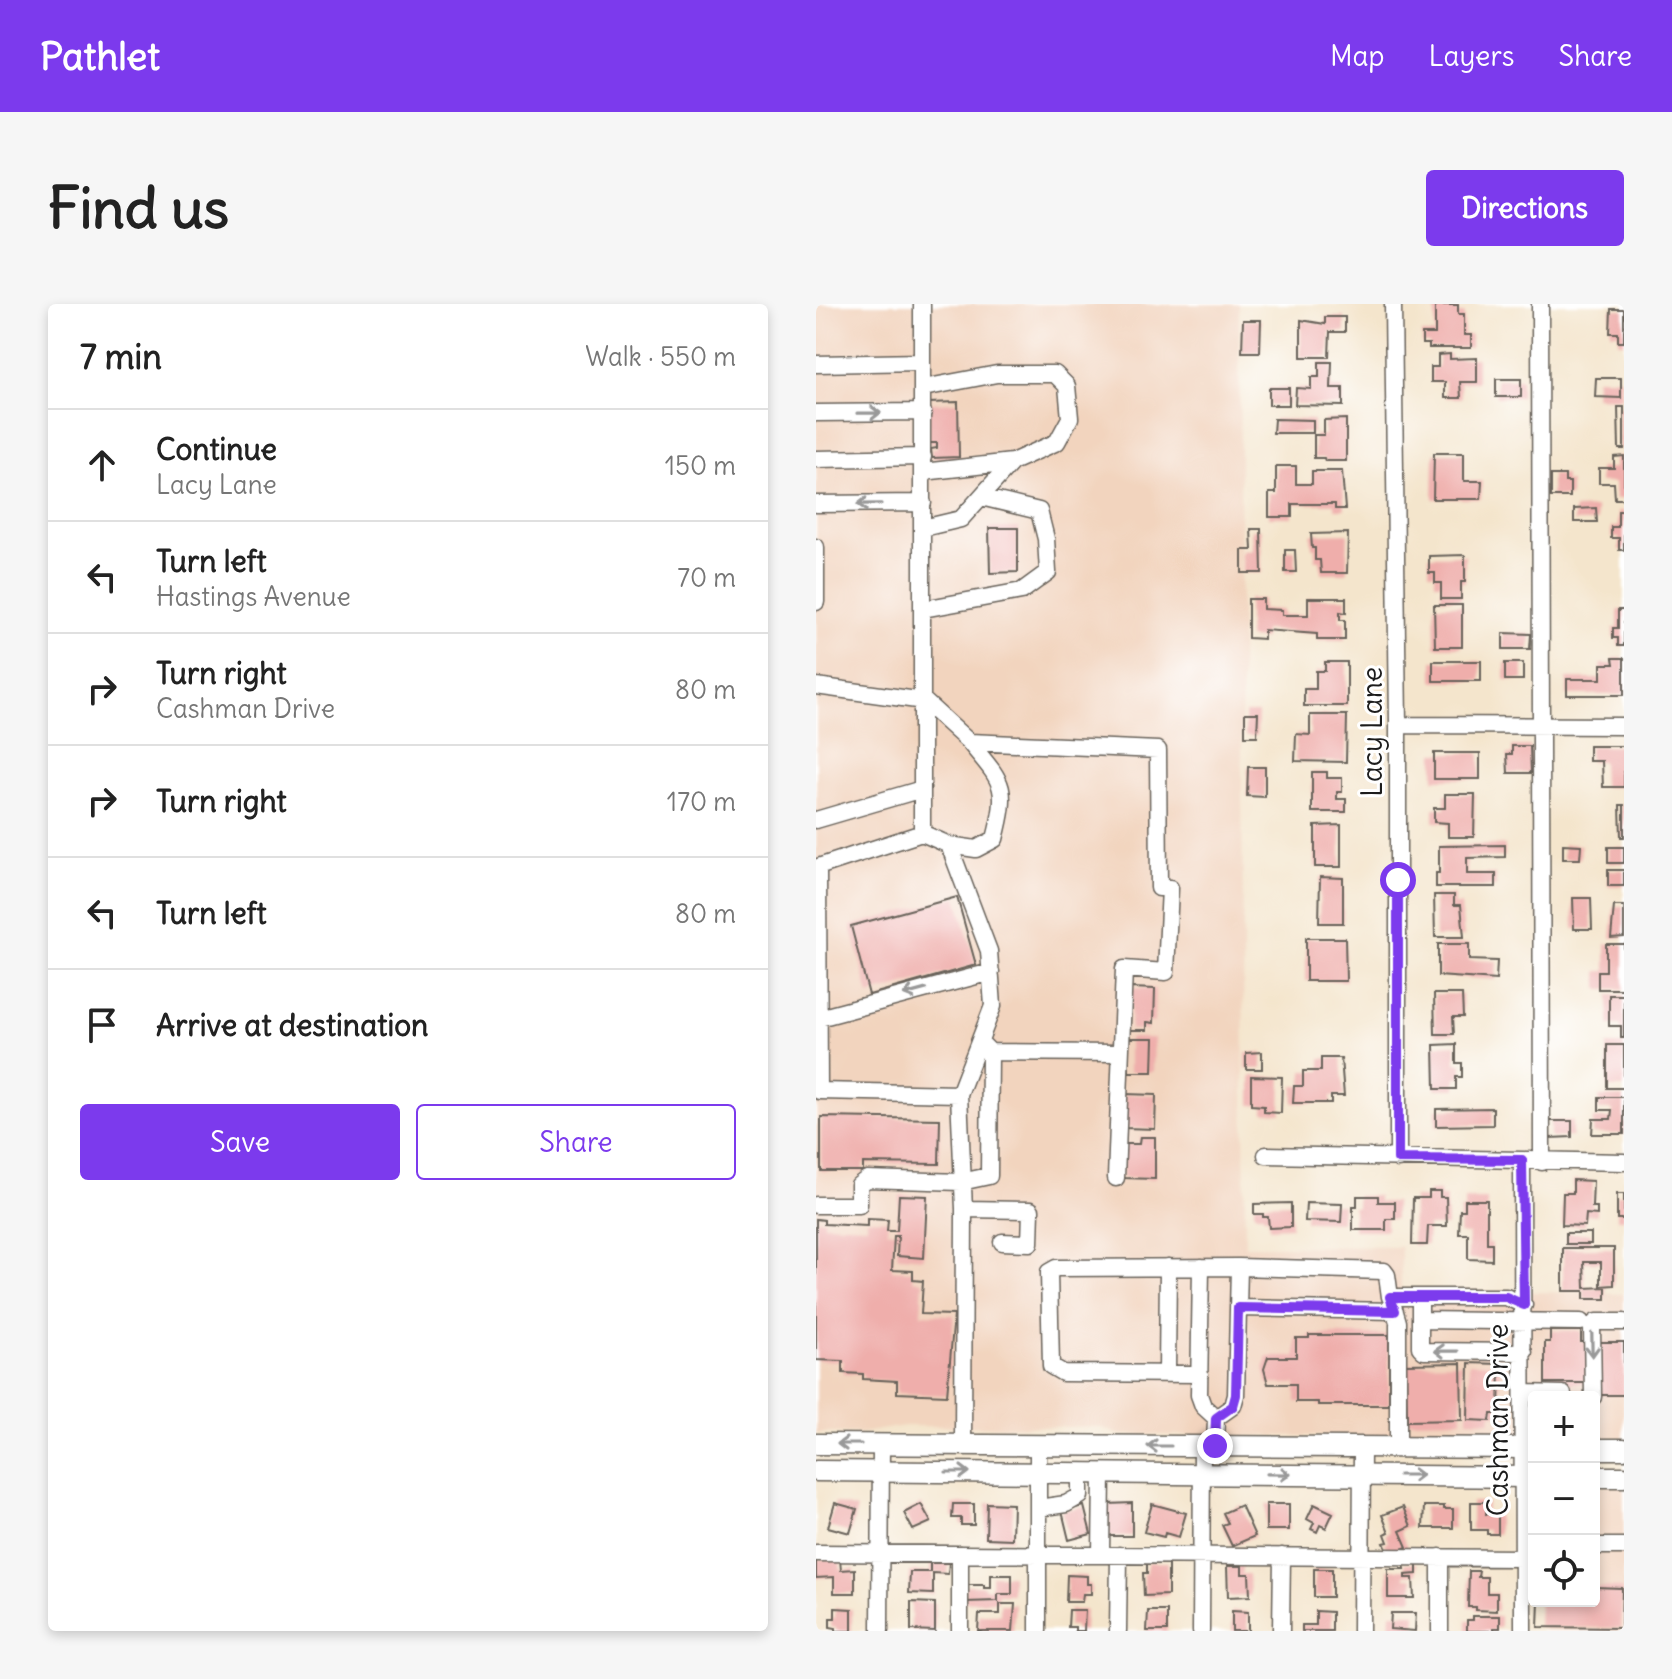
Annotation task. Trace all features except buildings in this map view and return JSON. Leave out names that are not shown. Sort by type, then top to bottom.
[{"type":"main road","points":[[816,1444],[1528,1448]]},
{"type":"main road","points":[[1600,1449],[1624,1449]]},
{"type":"main road","points":[[816,1471],[1528,1477]]},
{"type":"main road","points":[[1600,1477],[1624,1477]]},
{"type":"street","points":[[922,304],[922,833]]},
{"type":"street","name":"Lacy Lane","points":[[1393,304],[1398,725],[1398,1159]]},
{"type":"street","points":[[1540,304],[1542,1162]]},
{"type":"street","points":[[816,364],[922,362]]},
{"type":"street","points":[[816,459],[923,464],[1012,462],[1057,442],[1070,418],[1067,386],[1055,374],[997,374],[923,388]]},
{"type":"street","points":[[816,413],[923,412]]},
{"type":"street","points":[[923,528],[961,519],[1012,462]]},
{"type":"street","points":[[923,609],[1022,591],[1048,572],[1046,539],[1039,511],[981,497]]},
{"type":"street","points":[[816,504],[923,503]]},
{"type":"street","points":[[816,547],[816,602]]},
{"type":"street","points":[[816,686],[924,701],[969,742],[1001,780],[1003,810],[995,839],[976,849],[949,845],[922,833],[817,866],[818,1093],[959,1094]]},
{"type":"street","points":[[1398,725],[1624,726]]},
{"type":"street","points":[[969,742],[1158,750],[1159,888],[1170,888],[1166,972],[1124,969],[1116,1178]]},
{"type":"street","points":[[816,820],[922,789]]},
{"type":"street","points":[[816,1205],[859,1205],[859,1185],[867,1179],[961,1182],[989,1176],[985,1046],[993,1006],[989,951],[949,845]]},
{"type":"street","points":[[819,1018],[991,972]]},
{"type":"street","points":[[985,1046],[1120,1053]]},
{"type":"street","points":[[963,1445],[964,1209],[959,1094],[985,1046]]},
{"type":"street","points":[[1266,1155],[1624,1162]]},
{"type":"street","name":"Cashman Drive","points":[[1522,1160],[1524,1393],[1528,1437]]},
{"type":"street","points":[[964,1209],[1031,1210],[1030,1243],[1002,1242]]},
{"type":"street","points":[[1167,1373],[1168,1267]]},
{"type":"street","points":[[1200,1374],[1063,1373],[1055,1370],[1051,1366],[1049,1272],[1056,1268],[1168,1267],[1384,1271],[1398,1322],[1398,1447]]},
{"type":"street","points":[[1201,1267],[1199,1395],[1203,1406],[1216,1418]]},
{"type":"street","points":[[1201,1631],[1201,1474],[1216,1418],[1233,1406],[1236,1395],[1239,1267]]},
{"type":"street","points":[[1420,1297],[1420,1347],[1424,1351],[1524,1352]]},
{"type":"street","points":[[1238,1308],[1392,1304],[1420,1297],[1506,1297],[1524,1314]]},
{"type":"street","points":[[1420,1320],[1524,1314],[1581,1322]]},
{"type":"street","points":[[1593,1391],[1592,1326],[1596,1322],[1624,1322]]},
{"type":"street","points":[[1524,1393],[1528,1393]]},
{"type":"street","points":[[880,1631],[881,1444]]},
{"type":"street","points":[[1038,1445],[1038,1631]]},
{"type":"street","points":[[1361,1631],[1362,1447]]},
{"type":"street","points":[[1080,1473],[1080,1496]]},
{"type":"street","points":[[1101,1555],[1102,1473]]},
{"type":"street","points":[[1038,1508],[1066,1504],[1080,1496],[1101,1495]]},
{"type":"street","name":"Cashman Drive","points":[[1523,1631],[1528,1526]]},
{"type":"street","points":[[1600,1546],[1624,1546]]},
{"type":"street","points":[[816,1553],[1440,1557],[1527,1550]]},
{"type":"street","points":[[960,1554],[960,1631]]},
{"type":"street","points":[[1118,1631],[1119,1555]]},
{"type":"street","points":[[1281,1631],[1282,1556]]},
{"type":"street","points":[[1440,1557],[1440,1631]]},
{"type":"shaded area","points":[[816,304],[1239,304],[1245,1246],[1401,1247],[1401,1289],[1624,1294],[1624,1438],[1600,1438],[1600,1391],[1528,1391],[1528,1437],[1121,1435],[1099,1427],[904,1426],[861,1433],[816,1433]]},
{"type":"shaded area","points":[[1600,1486],[1624,1486],[1624,1631],[1543,1631],[1544,1607],[1600,1607]]},
{"type":"route","points":[[1215,1446],[1216,1418],[1233,1406],[1236,1395],[1238,1308],[1395,1311],[1390,1297],[1506,1297],[1524,1305],[1522,1160],[1398,1159],[1398,880]]}]
